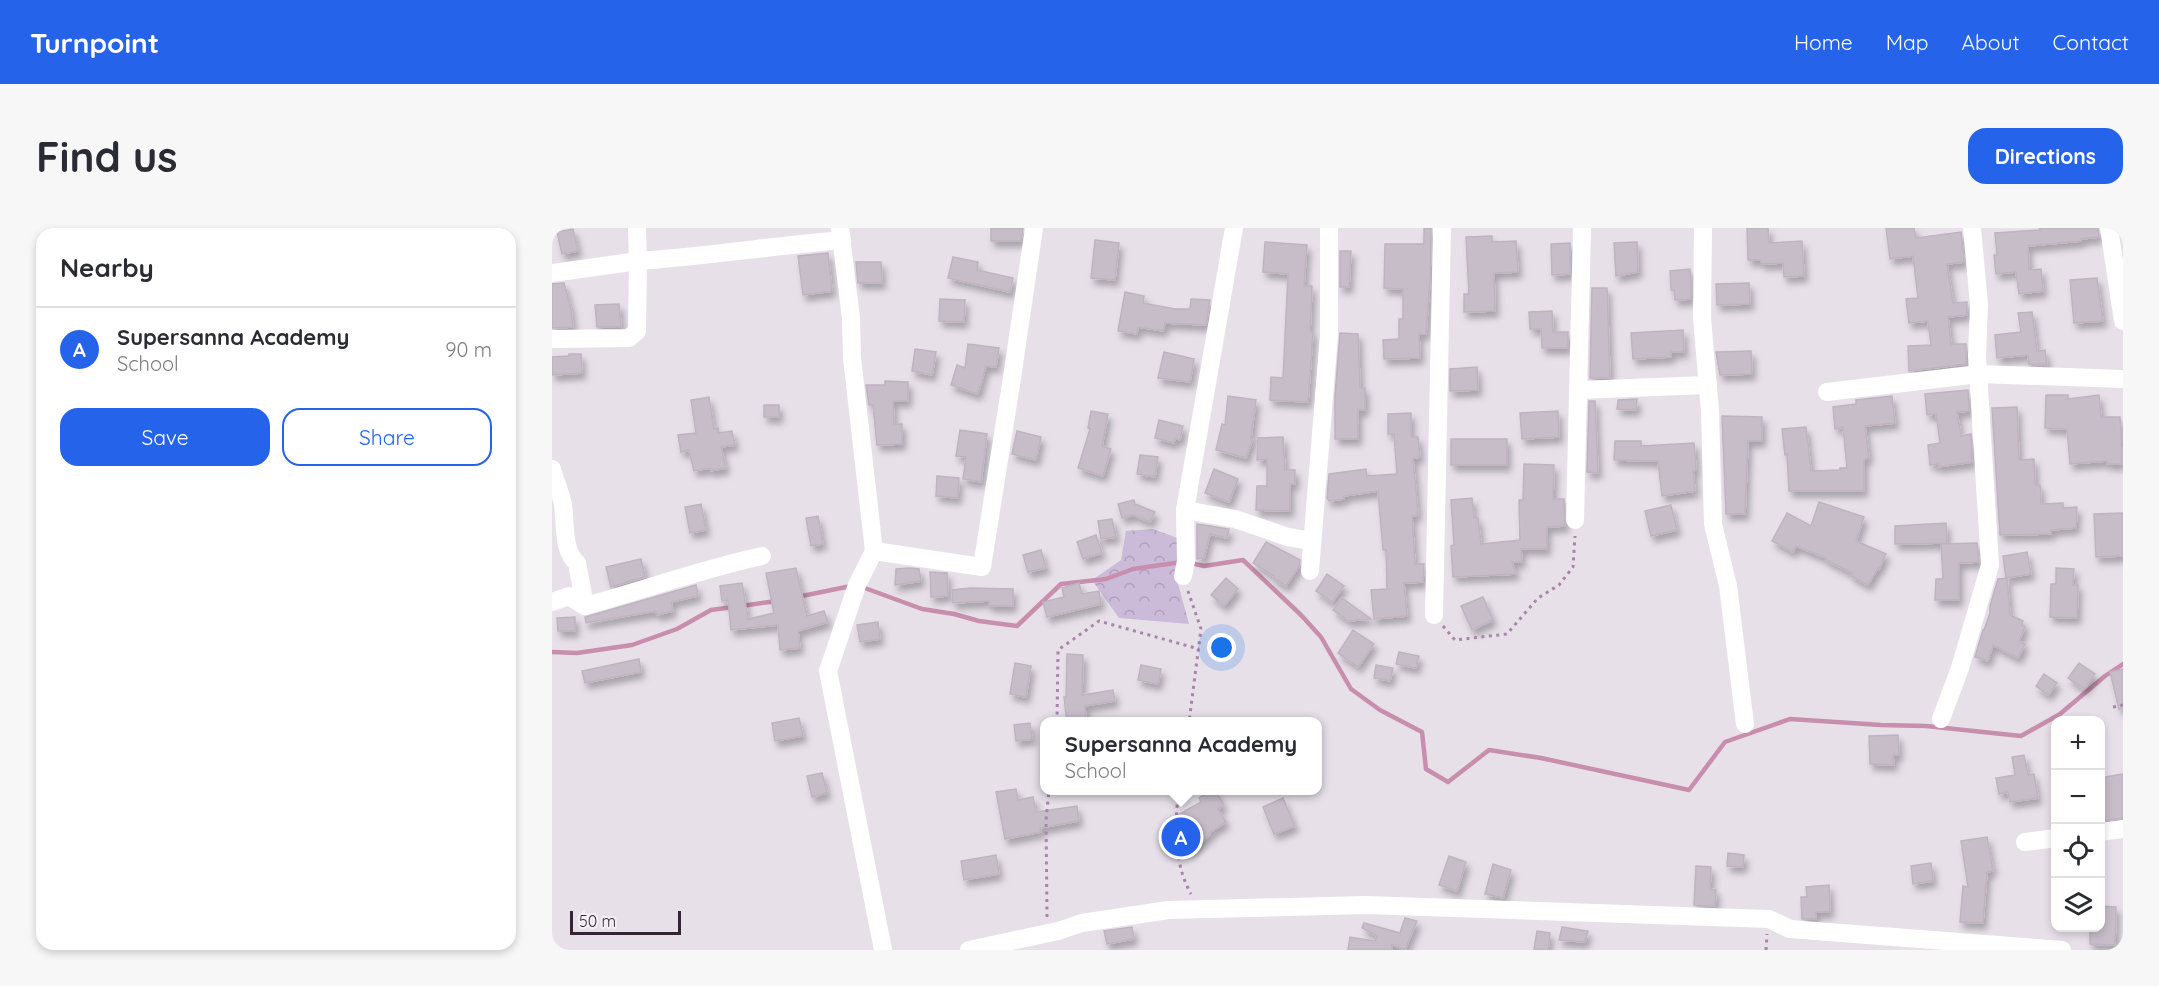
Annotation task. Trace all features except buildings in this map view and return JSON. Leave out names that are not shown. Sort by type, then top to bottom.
[{"type":"street","points":[[552,339],[629,338],[637,331],[637,228]]},
{"type":"street","points":[[874,551],[982,567],[1011,390],[1034,228]]},
{"type":"street","points":[[1183,576],[1186,561],[1185,510],[1234,228]]},
{"type":"street","points":[[1310,571],[1329,335],[1329,228]]},
{"type":"street","points":[[1434,615],[1442,228]]},
{"type":"street","points":[[1575,520],[1582,228]]},
{"type":"street","points":[[1703,228],[1702,318],[1708,384],[1713,524],[1728,586],[1745,724]]},
{"type":"street","points":[[1941,719],[1963,658],[1990,565],[1977,356],[1979,305],[1972,228]]},
{"type":"street","points":[[2109,228],[2123,321]]},
{"type":"street","points":[[552,273],[638,261],[698,257],[778,246],[841,234],[851,318],[852,358],[874,551],[857,585],[828,671],[883,950]]},
{"type":"street","points":[[1827,392],[1979,374],[2123,379]]},
{"type":"street","points":[[1578,390],[1708,384]]},
{"type":"street","points":[[552,469],[563,504],[564,528],[570,557],[577,563],[585,606]]},
{"type":"street","points":[[1185,510],[1235,519],[1288,537],[1312,541]]},
{"type":"street","points":[[552,602],[569,596],[585,606],[650,588],[674,578],[762,556]]},
{"type":"street","points":[[2105,831],[2123,829]]},
{"type":"street","points":[[2025,842],[2051,839]]},
{"type":"street","points":[[969,950],[1058,931],[1082,923],[1168,910],[1366,905],[1769,919],[1790,929],[2062,950]]},
{"type":"path","points":[[1434,615],[1455,640],[1507,634],[1538,597],[1559,585],[1573,567],[1575,520]]},
{"type":"path","points":[[1183,576],[1201,628],[1190,717]]},
{"type":"path","points":[[1057,717],[1058,650],[1099,621],[1199,649]]},
{"type":"path","points":[[2113,707],[2123,705]]},
{"type":"path","points":[[1048,795],[1046,820],[1047,917],[1058,931]]},
{"type":"path","points":[[1178,795],[1175,821],[1183,881],[1196,903],[1204,909]]},
{"type":"green space","points":[[1153,529],[1180,539],[1176,576],[1189,624],[1119,618],[1092,580],[1121,560],[1126,531]]},
{"type":"waterway","points":[[1190,563],[1204,566],[1243,560],[1321,637],[1351,689],[1380,710],[1422,732],[1426,769],[1448,782],[1489,750],[1541,758],[1689,790],[1725,742],[1790,719],[1926,726],[2021,736],[2060,714],[2123,664]]},
{"type":"waterway","points":[[862,587],[922,609],[1017,626],[1061,584],[1106,579],[1133,569],[1182,562]]},
{"type":"waterway","points":[[797,597],[851,586]]},
{"type":"waterway","points":[[741,606],[777,601]]},
{"type":"waterway","points":[[552,652],[577,653],[632,645],[677,629],[711,610],[733,607]]},
{"type":"place","name":"Supersanna Academy","points":[[1181,837]]}]
